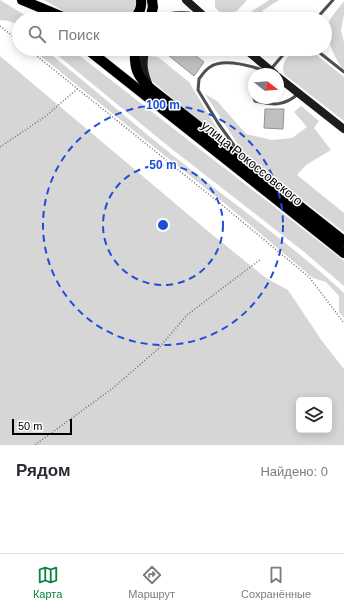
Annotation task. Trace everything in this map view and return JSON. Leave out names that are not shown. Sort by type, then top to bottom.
[{"type":"highway","points":[[22,0],[38,12]]},
{"type":"highway","points":[[22,0],[51,12]]},
{"type":"highway","points":[[139,12],[142,6],[141,0]]},
{"type":"highway","points":[[151,12],[152,0]]},
{"type":"highway","name":"улица Рокоссовского","points":[[96,56],[344,253]]},
{"type":"highway","name":"улица Рокоссовского","points":[[135,56],[137,74],[151,89],[344,241]]},
{"type":"main road","points":[[186,0],[199,12]]},
{"type":"main road","points":[[144,56],[142,68],[151,89]]},
{"type":"main road","points":[[253,56],[267,68]]},
{"type":"main road","points":[[284,82],[344,129]]},
{"type":"lane","points":[[322,12],[333,0]]},
{"type":"lane","points":[[276,68],[284,56]]},
{"type":"lane","points":[[324,56],[344,72]]},
{"type":"lane","points":[[252,169],[218,124],[198,90],[199,79],[211,66],[233,63],[257,68]]},
{"type":"lane","points":[[284,103],[299,94]]},
{"type":"path","points":[[0,26],[12,36]]},
{"type":"path","points":[[37,56],[221,204],[309,278],[344,323]]},
{"type":"path","points":[[0,146],[46,116],[77,89]]},
{"type":"path","points":[[35,445],[113,388],[158,349],[187,315],[261,258]]},
{"type":"shaded area","points":[[0,0],[20,12],[12,12],[12,22],[0,20]]},
{"type":"shaded area","points":[[44,0],[136,0],[136,6],[132,12],[66,12]]},
{"type":"shaded area","points":[[215,0],[247,0],[234,12],[219,12],[215,7]]},
{"type":"shaded area","points":[[269,0],[279,0],[262,11],[263,12],[251,12]]},
{"type":"shaded area","points":[[344,1],[344,15],[341,30],[344,42],[344,70],[332,50],[332,16]]},
{"type":"shaded area","points":[[0,56],[209,232],[266,278],[288,290],[322,341],[344,369],[344,445],[0,445]]},
{"type":"shaded area","points":[[41,56],[52,56],[163,147],[324,275],[344,293],[344,318],[339,312],[339,296],[326,282],[313,278],[229,207]]},
{"type":"shaded area","points":[[59,56],[80,56],[344,261],[344,286],[303,251],[168,146]]},
{"type":"shaded area","points":[[150,56],[158,57],[189,82],[227,145],[152,81],[146,68],[147,58]]},
{"type":"shaded area","points":[[289,56],[318,56],[344,77],[344,121],[285,75],[283,68]]},
{"type":"shaded area","points":[[205,94],[217,101],[246,134],[272,140],[292,138],[307,127],[294,112],[301,106],[319,121],[314,128],[331,150],[306,165],[297,175],[344,213],[344,232],[258,166],[241,149]]},
{"type":"building","points":[[169,56],[196,56],[204,62],[194,76]]},
{"type":"building","points":[[265,109],[284,109],[283,129],[264,128]]}]
